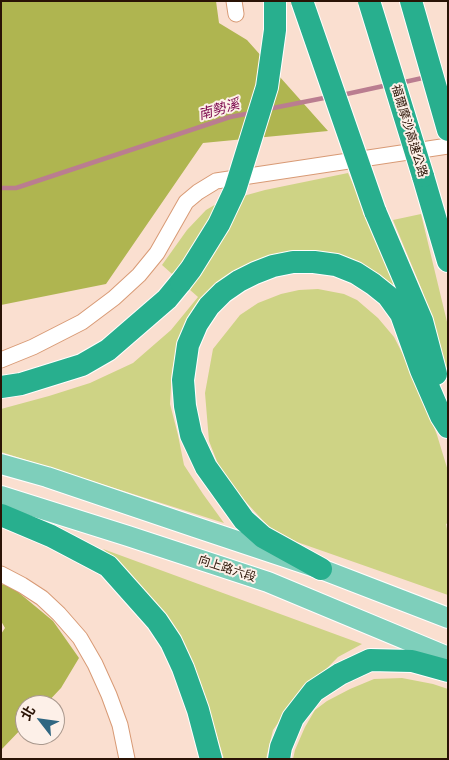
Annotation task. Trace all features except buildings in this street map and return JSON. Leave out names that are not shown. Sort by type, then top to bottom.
[{"type":"highway","points":[[1,387],[21,384],[49,376],[82,365],[101,354],[132,331],[167,300],[191,269],[219,224],[235,190],[267,87],[275,30],[275,1]]},
{"type":"highway","points":[[302,1],[376,211],[422,321],[448,419]]},
{"type":"highway","name":"福爾摩沙高速公路","points":[[369,1],[448,261]]},
{"type":"highway","points":[[411,1],[448,130]]},
{"type":"highway","points":[[321,568],[264,537],[244,520],[206,467],[191,435],[185,406],[183,380],[188,345],[197,324],[209,306],[239,280],[273,266],[293,262],[314,262],[336,265],[356,273],[388,296],[401,314],[421,370],[448,427]]},
{"type":"highway","points":[[1,515],[51,536],[108,566],[157,621],[171,642],[183,668],[198,710],[211,759]]},
{"type":"highway","points":[[279,759],[281,747],[294,718],[314,691],[340,674],[370,660],[412,661],[448,671]]},
{"type":"main road","points":[[1,464],[47,477],[321,568],[448,618]]},
{"type":"main road","name":"向上路六段","points":[[1,496],[268,582],[448,657]]},
{"type":"street","points":[[1,360],[34,347],[82,322],[114,298],[157,253],[186,202],[216,181],[448,146]]},
{"type":"street","points":[[1,574],[42,598],[80,638],[95,664],[109,695],[120,725],[127,759]]},
{"type":"green space","points":[[1,1],[216,1],[219,23],[247,40],[328,131],[203,143],[106,284],[1,305]]},
{"type":"green space","points":[[348,173],[411,314],[372,276],[264,258],[177,346],[172,371],[170,404],[184,465],[224,523],[1,452],[1,409],[90,383],[133,363],[171,330],[198,297],[162,265],[187,230],[206,210],[218,203],[265,190]]},
{"type":"green space","points":[[421,214],[448,326],[448,374],[422,290],[393,220]]},
{"type":"green space","points":[[318,289],[344,294],[357,300],[378,318],[394,337],[417,382],[448,471],[448,523],[446,524],[448,534],[448,595],[297,542],[268,526],[234,489],[218,464],[209,441],[205,393],[213,349],[240,315],[258,303],[281,294],[299,290]]},
{"type":"green space","points":[[103,549],[362,644],[338,657],[291,705],[273,730],[266,759],[224,759],[200,680],[178,636],[129,572]]},
{"type":"green space","points":[[1,584],[12,587],[53,621],[79,658],[61,688],[54,695],[15,695],[15,735],[1,750],[1,634],[5,628],[1,621]]},
{"type":"green space","points":[[402,678],[448,689],[448,759],[293,759],[305,727],[315,710],[327,701],[374,679]]},
{"type":"waterway","name":"南勢溪","points":[[400,83],[427,77]]},
{"type":"waterway","name":"南勢溪","points":[[342,95],[388,85]]},
{"type":"waterway","name":"南勢溪","points":[[268,109],[329,97]]},
{"type":"waterway","name":"南勢溪","points":[[1,188],[16,188],[230,117],[251,113]]}]
